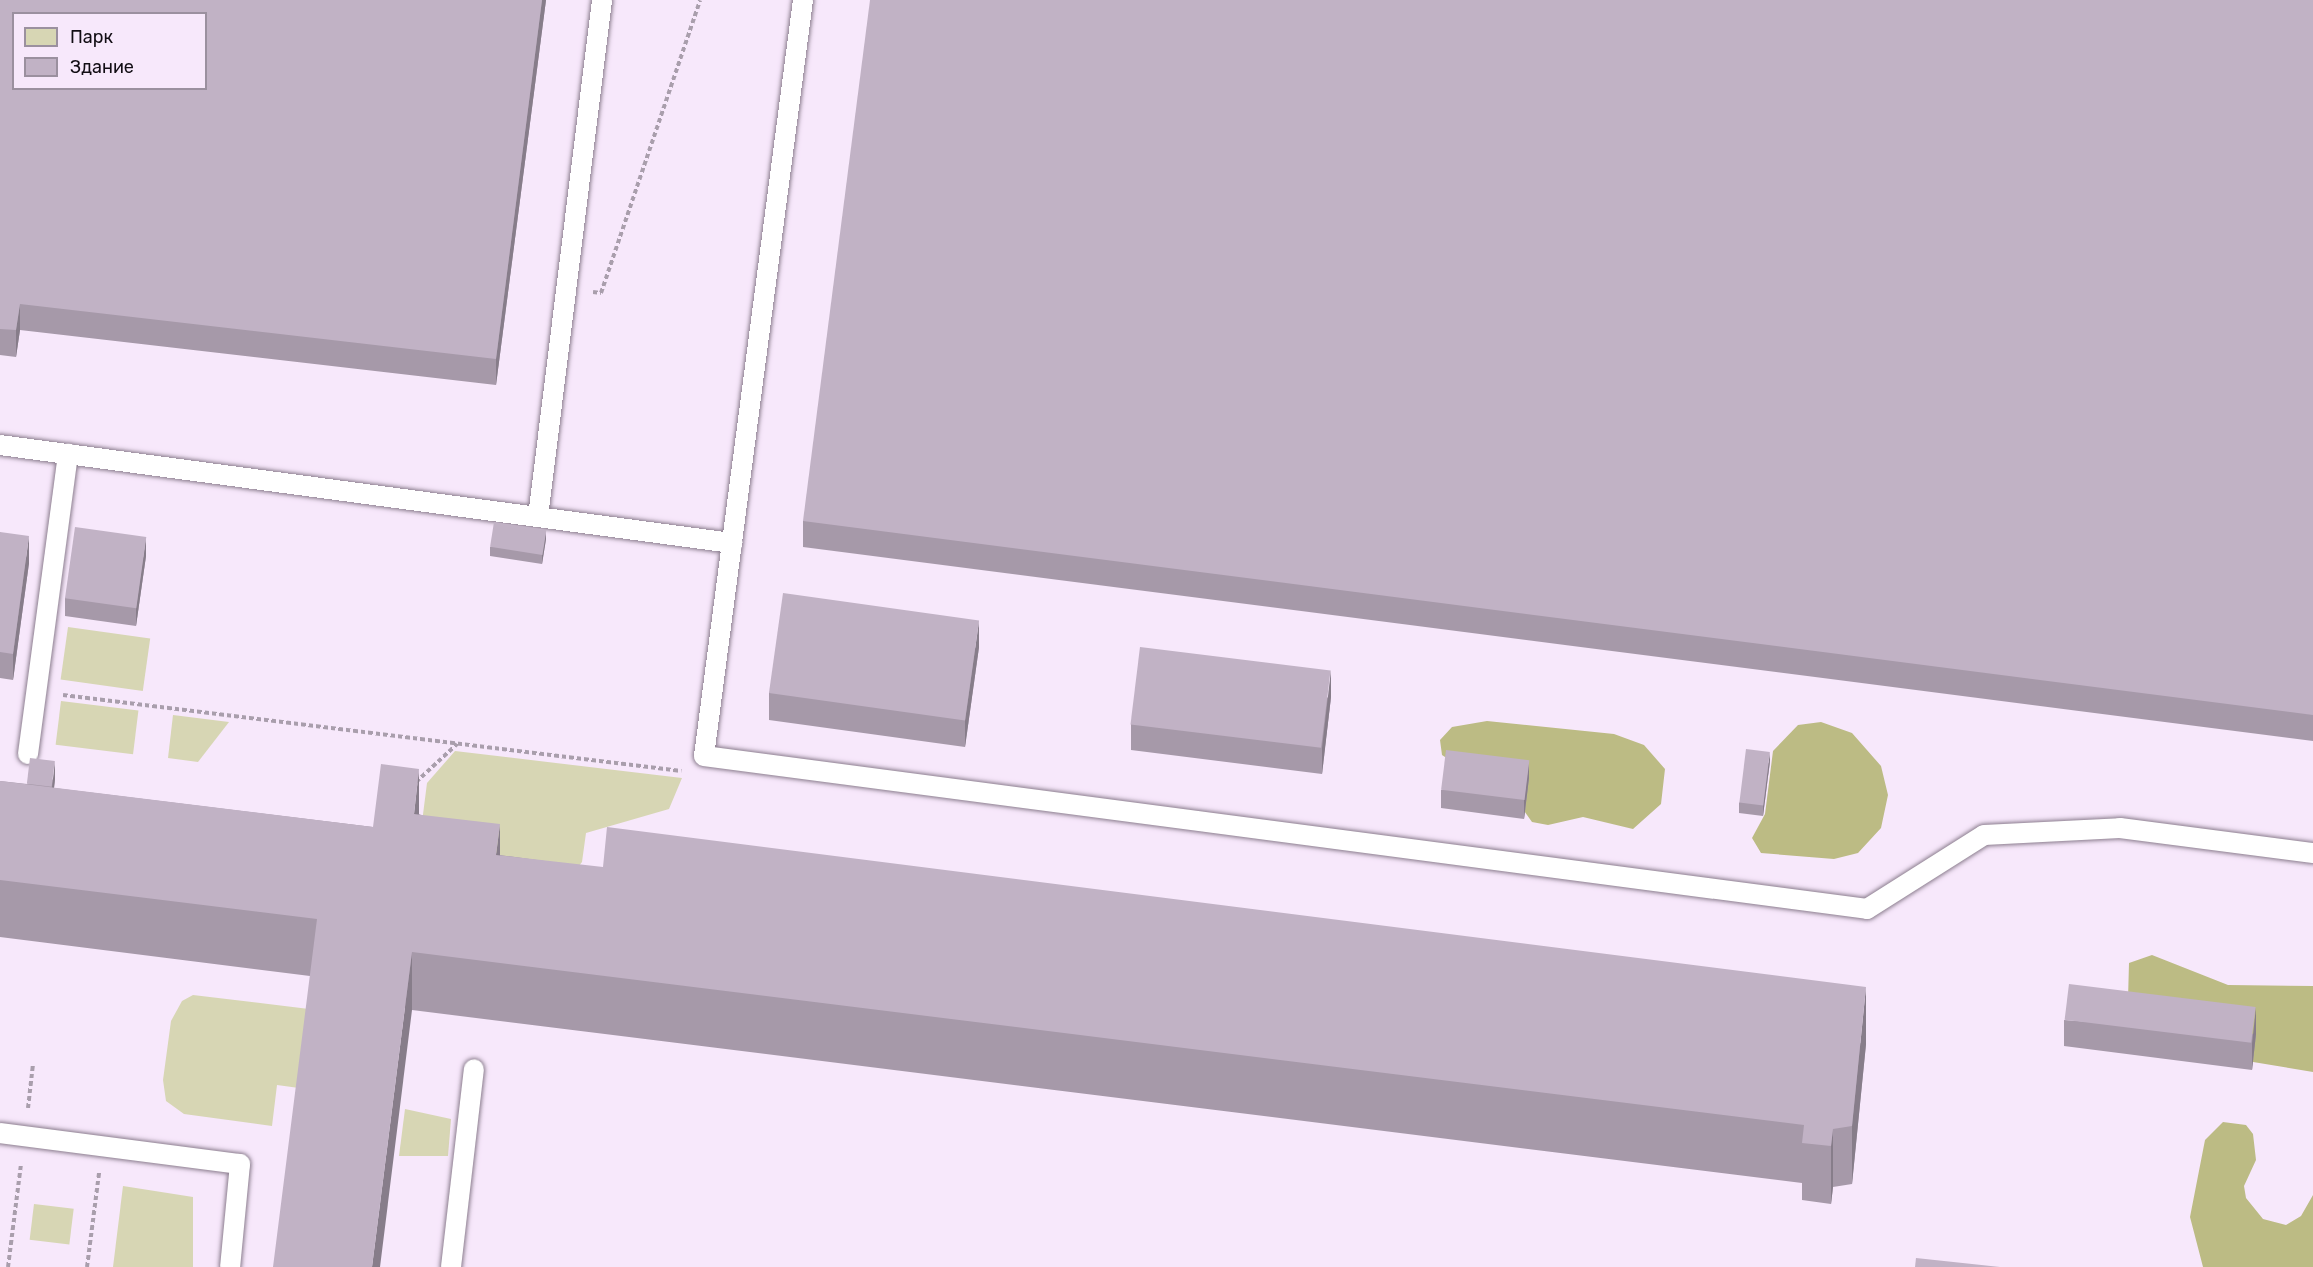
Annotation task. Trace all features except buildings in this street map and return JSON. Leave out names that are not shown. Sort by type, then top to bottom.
[{"type":"lane","points":[[538,517],[602,0]]},
{"type":"lane","points":[[803,0],[704,756],[1867,909],[1984,835],[2120,828],[2313,853]]},
{"type":"lane","points":[[0,445],[732,543]]},
{"type":"lane","points":[[28,754],[68,454]]},
{"type":"lane","points":[[451,1267],[474,1069]]},
{"type":"lane","points":[[0,1133],[240,1164],[230,1267]]},
{"type":"path","points":[[566,289],[601,292],[700,0]]},
{"type":"path","points":[[36,692],[701,773],[704,756]]},
{"type":"path","points":[[410,788],[457,743]]},
{"type":"path","points":[[87,1267],[103,1146]]},
{"type":"green space","points":[[68,627],[150,639],[143,691],[61,679]]},
{"type":"green space","points":[[61,701],[138,711],[133,754],[56,745]]},
{"type":"green space","points":[[173,715],[229,722],[198,762],[168,758]]},
{"type":"green space","points":[[455,751],[682,778],[669,809],[586,833],[582,862],[562,887],[421,830],[427,783]]},
{"type":"green space","points":[[193,995],[309,1009],[299,1088],[277,1085],[272,1126],[184,1114],[166,1101],[163,1080],[171,1021],[182,1001]]},
{"type":"green space","points":[[405,1109],[451,1119],[448,1156],[399,1156]]},
{"type":"green space","points":[[123,1186],[193,1197],[193,1267],[113,1267]]},
{"type":"green space","points":[[34,1204],[74,1209],[69,1245],[30,1240]]},
{"type":"shaded area","points":[[1487,721],[1614,734],[1644,745],[1665,769],[1661,804],[1633,829],[1583,817],[1548,825],[1532,822],[1522,808],[1442,755],[1440,740],[1452,727]]},
{"type":"shaded area","points":[[1821,722],[1852,733],[1881,766],[1888,795],[1881,828],[1858,853],[1834,859],[1761,853],[1752,838],[1765,814],[1773,751],[1798,725]]},
{"type":"shaded area","points":[[2152,955],[2228,985],[2313,986],[2313,1072],[2247,1061],[2128,999],[2129,963]]},
{"type":"shaded area","points":[[2223,1122],[2246,1125],[2253,1134],[2256,1160],[2244,1186],[2246,1198],[2263,1219],[2286,1225],[2301,1216],[2313,1195],[2313,1267],[2203,1267],[2190,1217],[2205,1140]]}]
